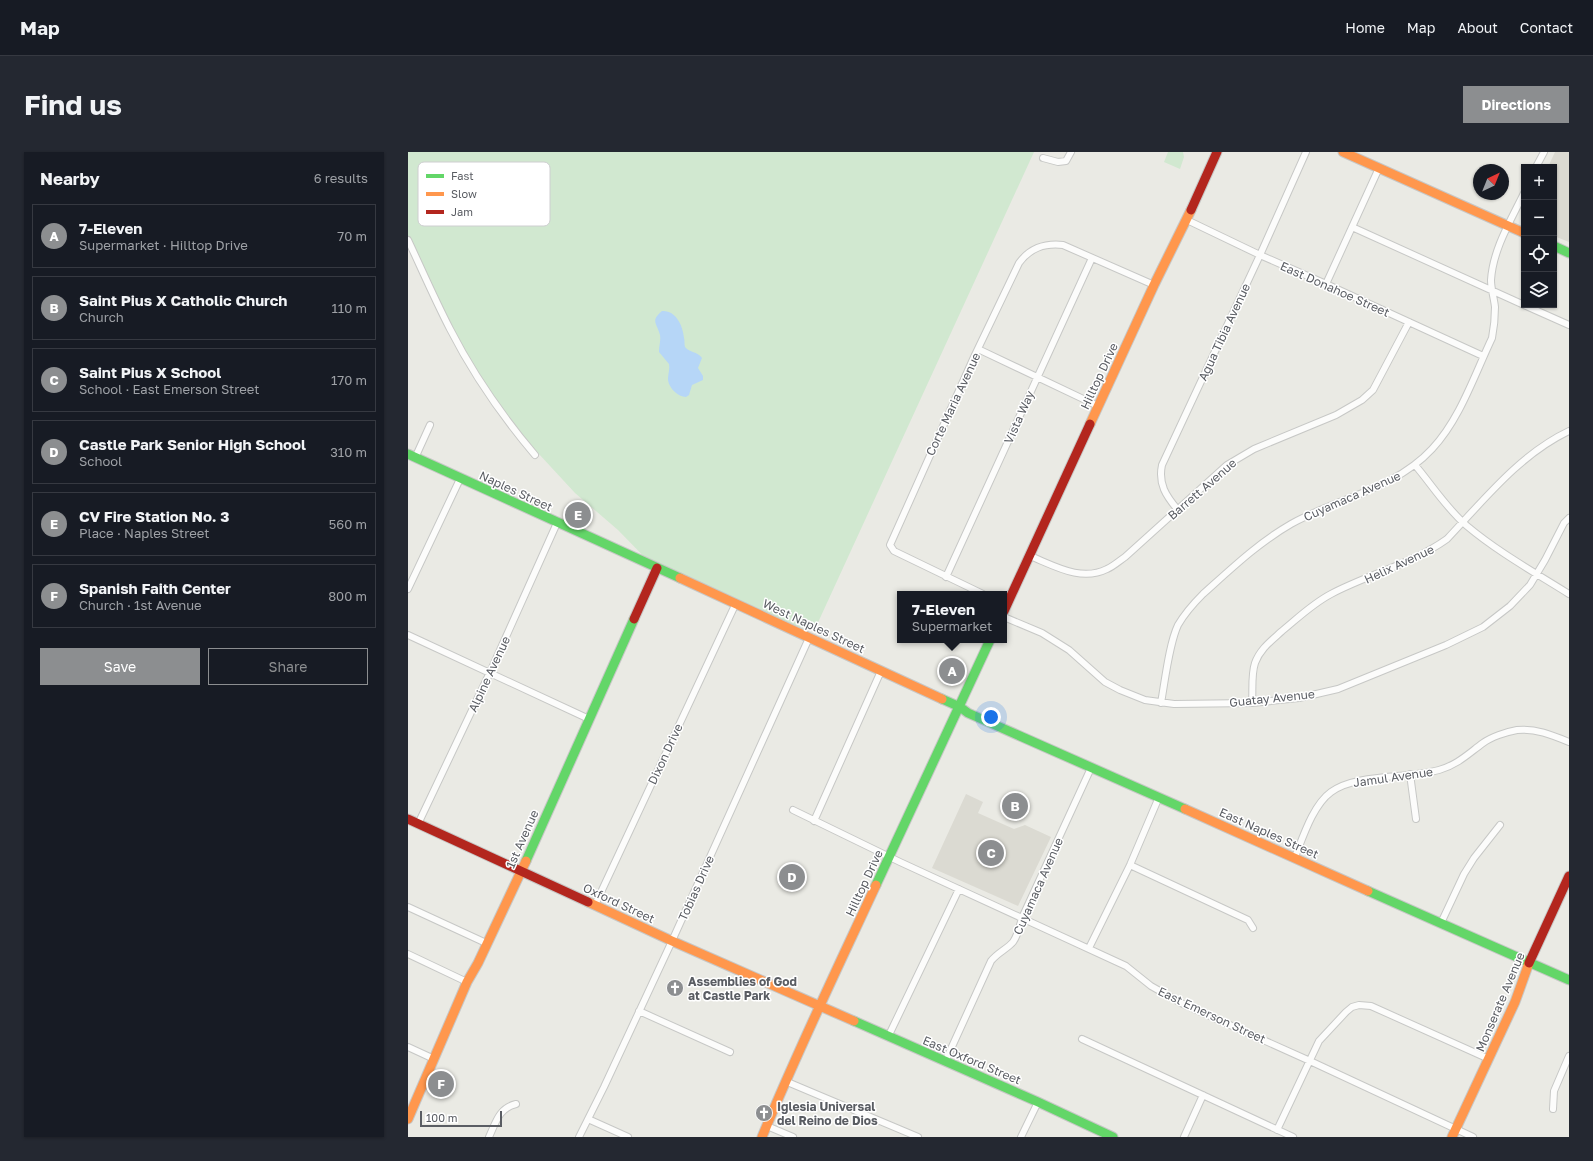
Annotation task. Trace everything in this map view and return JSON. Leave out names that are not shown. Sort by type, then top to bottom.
[{"type":"street","points":[[1043,158],[1058,162],[1066,160],[1071,152]]},
{"type":"street","name":"Hilltop Drive","points":[[1007,603],[1154,285],[1187,220],[1217,152]]},
{"type":"street","name":"Agua Tibia Avenue","points":[[1178,510],[1166,495],[1162,486],[1160,476],[1162,465],[1260,255],[1306,152]]},
{"type":"street","points":[[1343,152],[1521,232]]},
{"type":"street","points":[[1538,164],[1544,152]]},
{"type":"street","points":[[1326,284],[1379,168]]},
{"type":"street","name":"Cuyamaca Avenue","points":[[1160,703],[1178,625],[1203,594],[1251,552],[1280,530],[1398,477],[1415,465],[1445,434],[1455,418],[1492,338],[1495,306],[1491,281],[1493,266],[1500,244],[1521,199]]},
{"type":"street","name":"East Donahoe Street","points":[[1187,220],[1260,255],[1483,356]]},
{"type":"street","points":[[1352,227],[1521,304]]},
{"type":"street","points":[[408,240],[434,297],[462,352],[480,382],[504,416],[535,455]]},
{"type":"street","name":"Corte Maria Avenue","points":[[946,576],[894,551],[890,545],[891,540],[978,349],[1016,269],[1026,254],[1035,248],[1045,245],[1063,245],[1154,285]]},
{"type":"street","points":[[1557,247],[1569,253]]},
{"type":"street","name":"Vista Way","points":[[946,576],[1092,258]]},
{"type":"street","points":[[1531,308],[1569,325]]},
{"type":"street","name":"Barrett Avenue","points":[[1030,556],[1068,572],[1080,574],[1106,570],[1125,557],[1227,465],[1254,449],[1336,414],[1362,400],[1373,390],[1409,322]]},
{"type":"street","points":[[978,349],[1036,378],[1098,406]]},
{"type":"street","points":[[411,456],[430,425]]},
{"type":"street","name":"Helix Avenue","points":[[1252,703],[1253,671],[1255,663],[1267,644],[1311,606],[1331,594],[1417,557],[1438,546],[1447,539],[1514,470],[1538,450],[1569,431]]},
{"type":"street","name":"Naples Street","points":[[411,456],[658,568]]},
{"type":"street","points":[[1415,465],[1441,498],[1463,522],[1510,557],[1569,594]]},
{"type":"street","points":[[408,589],[460,478]]},
{"type":"street","name":"Guatay Avenue","points":[[1007,618],[1042,633],[1064,646],[1105,682],[1145,700],[1174,704],[1252,703],[1299,698],[1338,689],[1446,645],[1483,627],[1498,617],[1510,606],[1538,574],[1564,523],[1569,518]]},
{"type":"street","name":"Alpine Avenue","points":[[418,824],[557,523]]},
{"type":"street","name":"West Naples Street","points":[[658,568],[960,707]]},
{"type":"street","name":"1st Avenue","points":[[408,1119],[467,982],[478,963],[486,943],[521,871],[658,568]]},
{"type":"street","points":[[946,576],[977,591]]},
{"type":"street","name":"Dixon Drive","points":[[595,905],[736,603]]},
{"type":"street","points":[[408,635],[589,719]]},
{"type":"street","name":"Tobias Drive","points":[[580,1137],[672,941],[809,638]]},
{"type":"street","name":"Hilltop Drive","points":[[762,1137],[800,1047],[989,643]]},
{"type":"street","points":[[814,821],[882,671]]},
{"type":"street","name":"East Naples Street","points":[[960,707],[968,713],[1569,980]]},
{"type":"street","name":"Jamul Avenue","points":[[1295,857],[1317,806],[1324,797],[1343,784],[1410,774],[1420,774],[1439,770],[1455,764],[1484,742],[1516,730],[1536,730],[1569,742]]},
{"type":"street","name":"Cuyamaca Avenue","points":[[945,1062],[991,961],[996,955],[1013,942],[1022,918],[1091,768]]},
{"type":"street","points":[[1410,774],[1416,819]]},
{"type":"street","points":[[1089,948],[1130,865],[1159,797]]},
{"type":"street","name":"East Emerson Street","points":[[793,810],[889,857],[1126,966],[1151,986],[1168,997],[1310,1061],[1454,1133],[1473,1137]]},
{"type":"street","name":"Oxford Street","points":[[408,819],[672,941],[820,1007]]},
{"type":"street","points":[[1441,923],[1464,874],[1474,858],[1500,825]]},
{"type":"street","points":[[1130,865],[1248,920],[1253,928]]},
{"type":"street","name":"Monserate Avenue","points":[[1454,1133],[1515,1002],[1529,962],[1569,876]]},
{"type":"street","points":[[888,1037],[959,889]]},
{"type":"street","points":[[408,906],[486,943]]},
{"type":"street","points":[[408,954],[467,982]]},
{"type":"street","points":[[1277,1130],[1320,1041],[1352,1007],[1359,1005],[1371,1006],[1387,1012],[1489,1059]]},
{"type":"street","name":"East Oxford Street","points":[[820,1007],[1038,1102],[1110,1136]]},
{"type":"street","points":[[639,1011],[730,1052]]},
{"type":"street","points":[[1082,1039],[1294,1137]]},
{"type":"street","points":[[408,1047],[434,1059]]},
{"type":"street","points":[[1552,1108],[1554,1091],[1569,1056]]},
{"type":"street","points":[[785,1081],[918,1137]]},
{"type":"street","points":[[1184,1137],[1203,1095]]},
{"type":"street","points":[[1021,1137],[1038,1102]]},
{"type":"street","points":[[489,1137],[501,1112],[508,1106],[516,1104]]},
{"type":"street","points":[[588,1119],[628,1137]]},
{"type":"street","points":[[767,1126],[793,1137]]},
{"type":"shaded area","points":[[1555,152],[1569,152],[1569,242],[1557,237],[1557,164],[1549,164]]},
{"type":"shaded area","points":[[966,794],[983,802],[978,813],[1014,829],[1025,825],[1051,837],[1018,906],[932,868]]},
{"type":"green space","points":[[408,152],[1034,152],[815,629],[777,624],[657,570],[618,530],[575,493],[526,440],[508,418],[473,368],[429,287],[408,237]]},
{"type":"green space","points":[[1168,152],[1183,152],[1184,157],[1180,169],[1164,162]]},
{"type":"water","points":[[662,311],[667,311],[675,316],[682,329],[685,347],[702,358],[698,368],[703,376],[703,380],[692,385],[689,395],[686,397],[674,392],[670,386],[668,380],[669,364],[659,352],[660,337],[655,320],[658,314]]},
{"type":"traffic: fast","points":[[1557,247],[1569,253]]},
{"type":"traffic: fast","points":[[408,454],[680,578]]},
{"type":"traffic: fast","points":[[526,861],[634,619]]},
{"type":"traffic: fast","points":[[876,885],[989,643]]},
{"type":"traffic: fast","points":[[942,699],[960,707],[968,713],[1185,809]]},
{"type":"traffic: fast","points":[[1368,891],[1569,980]]},
{"type":"traffic: fast","points":[[854,1021],[1038,1102],[1113,1137]]},
{"type":"traffic: slow","points":[[1343,152],[1521,232]]},
{"type":"traffic: slow","points":[[1090,424],[1154,285],[1191,210]]},
{"type":"traffic: slow","points":[[680,578],[942,699]]},
{"type":"traffic: slow","points":[[1185,809],[1368,891]]},
{"type":"traffic: slow","points":[[408,1119],[467,982],[478,963],[526,861]]},
{"type":"traffic: slow","points":[[762,1137],[803,1042],[876,885]]},
{"type":"traffic: slow","points":[[588,902],[672,941],[854,1021]]},
{"type":"traffic: slow","points":[[1452,1137],[1515,1002],[1529,963]]},
{"type":"traffic: jam","points":[[1191,210],[1217,152]]},
{"type":"traffic: jam","points":[[1007,604],[1090,424]]},
{"type":"traffic: jam","points":[[634,619],[657,568]]},
{"type":"traffic: jam","points":[[408,819],[588,902]]},
{"type":"traffic: jam","points":[[1529,963],[1569,876]]},
{"type":"place","name":"CV Fire Station No. 3","points":[[578,515]]},
{"type":"place","name":"7-Eleven","points":[[952,671]]},
{"type":"place","name":"Saint Pius X Catholic Church","points":[[1015,806]]},
{"type":"place","name":"Saint Pius X School","points":[[991,853]]},
{"type":"place","name":"Castle Park Senior High School","points":[[792,877]]},
{"type":"place","name":"Assemblies of God at Castle Park","points":[[675,988]]},
{"type":"place","name":"Spanish Faith Center","points":[[441,1084]]},
{"type":"place","name":"Iglesia Universal del Reino de Dios","points":[[764,1113]]}]
